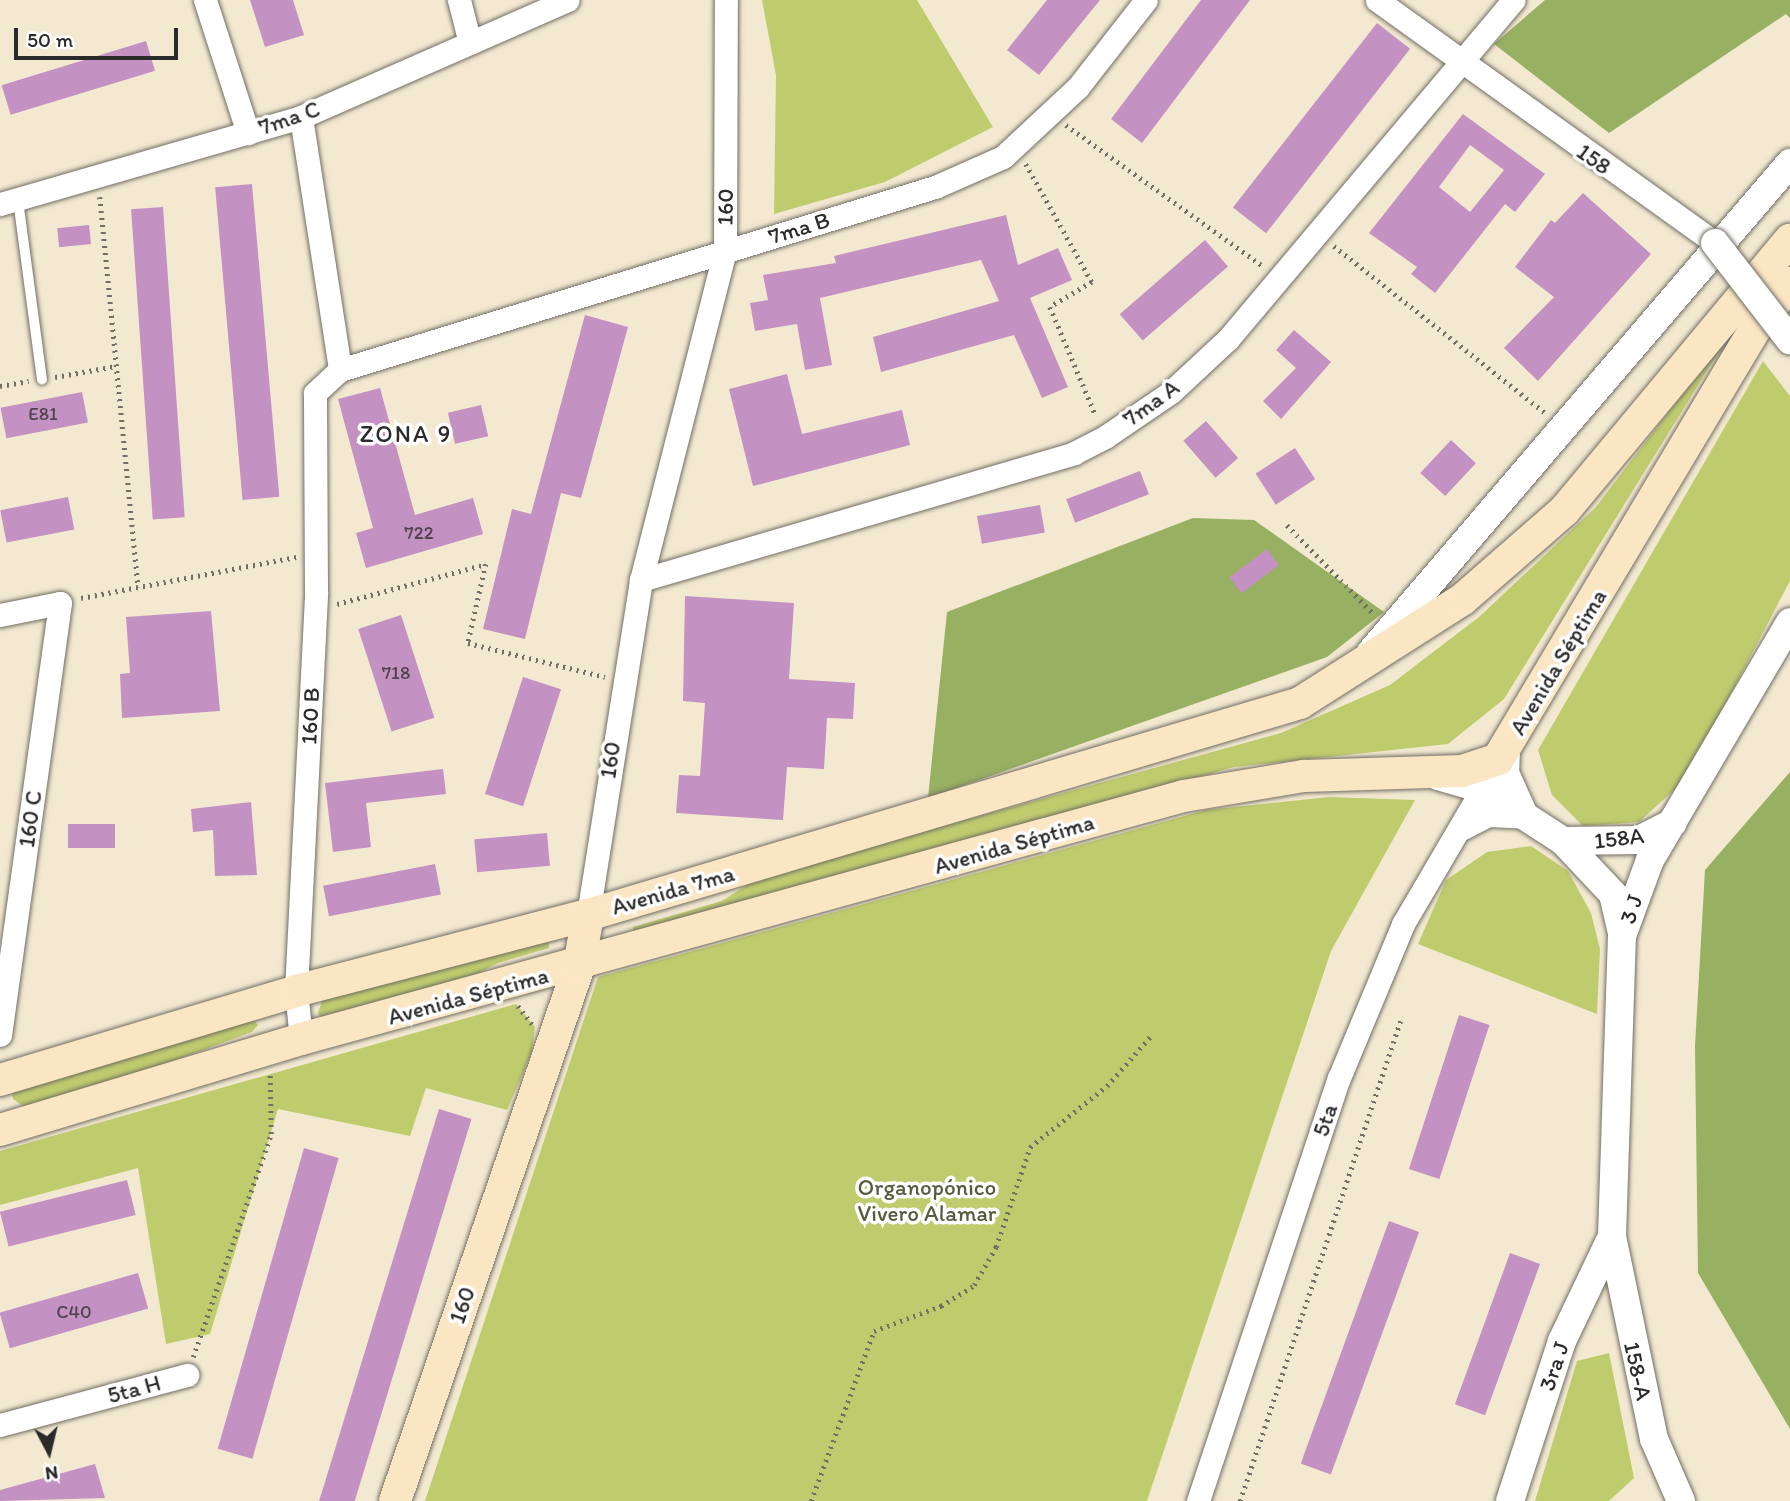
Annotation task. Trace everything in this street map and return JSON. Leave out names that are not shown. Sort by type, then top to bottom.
[{"type":"main road","points":[[1354,672],[1463,599],[1564,511],[1790,240]]},
{"type":"main road","name":"Avenida Séptima","points":[[0,1127],[270,1066],[301,1039],[579,967],[1184,796],[1304,776],[1428,774],[1502,754],[1755,329],[1790,283]]},
{"type":"main road","name":"Avenida 7ma","points":[[588,915],[1237,727],[1300,703],[1354,672]]},
{"type":"main road","name":"Avenida Séptima","points":[[0,1080],[296,991],[588,915]]},
{"type":"main road","name":"160","points":[[396,1501],[579,967],[588,915]]},
{"type":"street","points":[[205,0],[248,132]]},
{"type":"street","points":[[459,0],[470,43]]},
{"type":"street","name":"7ma C","points":[[9,202],[98,179],[301,117],[567,0]]},
{"type":"street","name":"160","points":[[588,915],[641,580],[725,250],[726,0]]},
{"type":"street","name":"7ma B","points":[[315,393],[340,370],[935,187],[1016,145],[1049,114],[1146,0]]},
{"type":"street","name":"158","points":[[1377,0],[1457,62],[1715,243],[1790,340]]},
{"type":"street","name":"7ma A","points":[[641,580],[1073,453],[1105,437],[1171,392],[1278,278],[1457,62],[1513,0]]},
{"type":"street","points":[[301,117],[340,370]]},
{"type":"street","points":[[1354,672],[1715,243],[1790,163]]},
{"type":"street","name":"160 B","points":[[301,1039],[296,991],[317,552],[315,393]]},
{"type":"street","points":[[0,615],[60,603]]},
{"type":"street","name":"160 C","points":[[0,1035],[60,603]]},
{"type":"street","name":"3 J","points":[[1612,1236],[1622,936],[1636,890],[1790,622]]},
{"type":"street","points":[[1502,754],[1505,773],[1525,817]]},
{"type":"street","name":"5ta","points":[[1198,1501],[1339,1078],[1403,924],[1463,828],[1502,754]]},
{"type":"street","points":[[1428,774],[1483,789],[1525,817]]},
{"type":"street","name":"158A","points":[[1463,828],[1489,815],[1525,817],[1563,841],[1613,894],[1622,936]]},
{"type":"street","name":"158A","points":[[1563,841],[1639,840],[1673,823]]},
{"type":"street","name":"3ra J","points":[[1510,1501],[1562,1341],[1612,1236]]},
{"type":"street","name":"158-A","points":[[1612,1236],[1654,1439],[1681,1501]]},
{"type":"street","name":"5ta H","points":[[0,1424],[187,1375]]},
{"type":"lane","points":[[9,202],[42,379]]},
{"type":"path","points":[[1049,114],[1278,278]]},
{"type":"path","points":[[1016,145],[1092,282],[1050,307],[1105,437]]},
{"type":"path","points":[[98,179],[138,587]]},
{"type":"path","points":[[1316,232],[1561,426]]},
{"type":"path","points":[[1287,525],[1382,623]]},
{"type":"path","points":[[60,603],[317,552]]},
{"type":"path","points":[[315,610],[486,564],[468,643],[623,682]]},
{"type":"path","points":[[508,1005],[516,1004],[535,1027],[530,1039]]},
{"type":"path","points":[[1240,1501],[1402,1016]]},
{"type":"path","points":[[811,1501],[874,1331],[941,1306],[974,1284],[996,1247],[1030,1147],[1107,1086],[1150,1037]]},
{"type":"path","points":[[187,1375],[271,1134],[270,1066]]},
{"type":"green space","points":[[762,0],[917,0],[993,127],[885,182],[774,214],[776,75]]},
{"type":"green space","points":[[1545,0],[1790,0],[1790,18],[1786,14],[1609,133],[1494,44]]},
{"type":"green space","points":[[1734,327],[1504,699],[1448,744],[1234,767],[633,937],[633,927],[722,901],[759,877],[1281,733],[1390,685],[1479,617],[1595,508]]},
{"type":"green space","points":[[1763,361],[1790,396],[1790,581],[1686,779],[1639,822],[1583,826],[1552,795],[1538,750]]},
{"type":"green space","points":[[1193,518],[1254,520],[1384,612],[1327,657],[928,798],[947,612]]},
{"type":"green space","points":[[1790,772],[1790,1429],[1698,1273],[1695,1046],[1705,870]]},
{"type":"green space","name":"Organopónico Vivero Alamar","points":[[1329,797],[1415,800],[1331,951],[1147,1501],[425,1501],[598,977],[1206,810]]},
{"type":"green space","points":[[1531,846],[1568,871],[1591,913],[1600,949],[1597,1014],[1418,944],[1446,880],[1487,852]]},
{"type":"green space","points":[[549,939],[549,948],[498,963],[452,987],[322,1019],[318,1013],[323,998]]},
{"type":"green space","points":[[516,1004],[535,1027],[532,1052],[507,1110],[426,1088],[410,1136],[278,1109],[210,1334],[166,1344],[138,1168],[0,1205],[0,1151]]},
{"type":"green space","points":[[253,1019],[258,1025],[252,1032],[151,1069],[26,1108],[13,1099],[12,1092]]},
{"type":"green space","points":[[1609,1353],[1634,1478],[1609,1501],[1535,1501],[1577,1361]]},
{"type":"building","points":[[250,0],[293,0],[304,35],[265,47]]},
{"type":"building","points":[[1047,0],[1100,0],[1039,75],[1007,50]]},
{"type":"building","points":[[1201,0],[1250,0],[1142,143],[1111,119]]},
{"type":"building","points":[[1377,23],[1410,49],[1266,233],[1233,207]]},
{"type":"building","points":[[146,41],[155,71],[11,115],[2,85]]},
{"type":"building","points":[[1463,114],[1545,174],[1515,212],[1505,204],[1435,293],[1411,274],[1417,267],[1369,233]],"holes":[[[1470,145],[1504,170],[1470,212],[1439,187]]]},
{"type":"building","points":[[252,184],[279,497],[243,500],[215,187]]},
{"type":"building","points":[[1583,193],[1651,254],[1538,381],[1504,348],[1554,297],[1515,267],[1551,220],[1555,223]]},
{"type":"building","points":[[163,207],[185,517],[153,519],[131,209]]},
{"type":"building","points":[[1006,215],[1018,265],[1058,248],[1072,280],[1030,298],[1068,387],[1042,398],[1014,335],[881,372],[873,337],[999,301],[981,260],[820,298],[832,365],[805,370],[797,324],[755,331],[750,303],[768,300],[763,275],[836,263],[834,256]]},
{"type":"building","points":[[89,225],[91,244],[59,247],[57,228]]},
{"type":"building","points":[[1205,240],[1228,266],[1143,341],[1120,314]]},
{"type":"building","points":[[585,315],[628,327],[581,498],[561,493],[525,639],[483,629],[512,509],[531,514]]},
{"type":"building","points":[[1294,330],[1331,362],[1281,419],[1263,401],[1296,368],[1276,350]]},
{"type":"building","points":[[787,374],[802,434],[902,410],[910,445],[753,486],[729,389]]},
{"type":"building","points":[[380,388],[415,515],[473,498],[483,534],[366,568],[356,533],[373,528],[338,399]]},
{"type":"building","points":[[82,392],[88,422],[6,438],[1,408]]},
{"type":"building","points":[[481,405],[488,436],[455,444],[448,413]]},
{"type":"building","points":[[1206,421],[1238,458],[1216,478],[1183,441]]},
{"type":"building","points":[[1451,440],[1476,463],[1445,496],[1420,473]]},
{"type":"building","points":[[1295,448],[1315,479],[1276,505],[1256,474]]},
{"type":"building","points":[[1140,471],[1149,494],[1075,523],[1066,499]]},
{"type":"building","points":[[68,497],[74,529],[7,543],[0,510]]},
{"type":"building","points":[[1040,505],[1045,533],[982,544],[977,516]]},
{"type":"building","points":[[1267,549],[1279,565],[1242,593],[1229,577]]},
{"type":"building","points":[[685,596],[794,603],[789,679],[855,683],[853,719],[827,718],[824,769],[787,767],[783,820],[676,813],[679,775],[700,776],[705,703],[683,701]]},
{"type":"building","points":[[211,611],[220,711],[122,718],[120,674],[130,673],[126,617]]},
{"type":"building","points":[[401,615],[434,718],[392,732],[358,629]]},
{"type":"building","points":[[523,677],[561,689],[523,806],[485,794]]},
{"type":"building","points":[[443,769],[446,794],[366,803],[371,847],[333,852],[325,783]]},
{"type":"building","points":[[251,802],[257,875],[215,876],[213,830],[193,832],[191,809]]},
{"type":"building","points":[[68,824],[115,824],[115,848],[68,848]]},
{"type":"building","points":[[547,833],[550,866],[477,872],[474,839]]},
{"type":"building","points":[[435,864],[441,894],[329,916],[323,886]]},
{"type":"building","points":[[1459,1015],[1489,1025],[1439,1179],[1409,1169]]},
{"type":"building","points":[[439,1109],[472,1119],[355,1501],[319,1501]]},
{"type":"building","points":[[304,1148],[339,1158],[252,1459],[218,1449]]},
{"type":"building","points":[[127,1180],[136,1215],[9,1247],[0,1212]]},
{"type":"building","points":[[1389,1221],[1419,1232],[1331,1474],[1301,1463]]},
{"type":"building","points":[[1510,1253],[1540,1264],[1485,1415],[1455,1404]]},
{"type":"building","points":[[138,1273],[148,1309],[10,1348],[0,1313]]},
{"type":"building","points":[[95,1464],[105,1498],[0,1501],[0,1490]]},
{"type":"district","name":"ZONA 9","points":[[406,434]]}]
